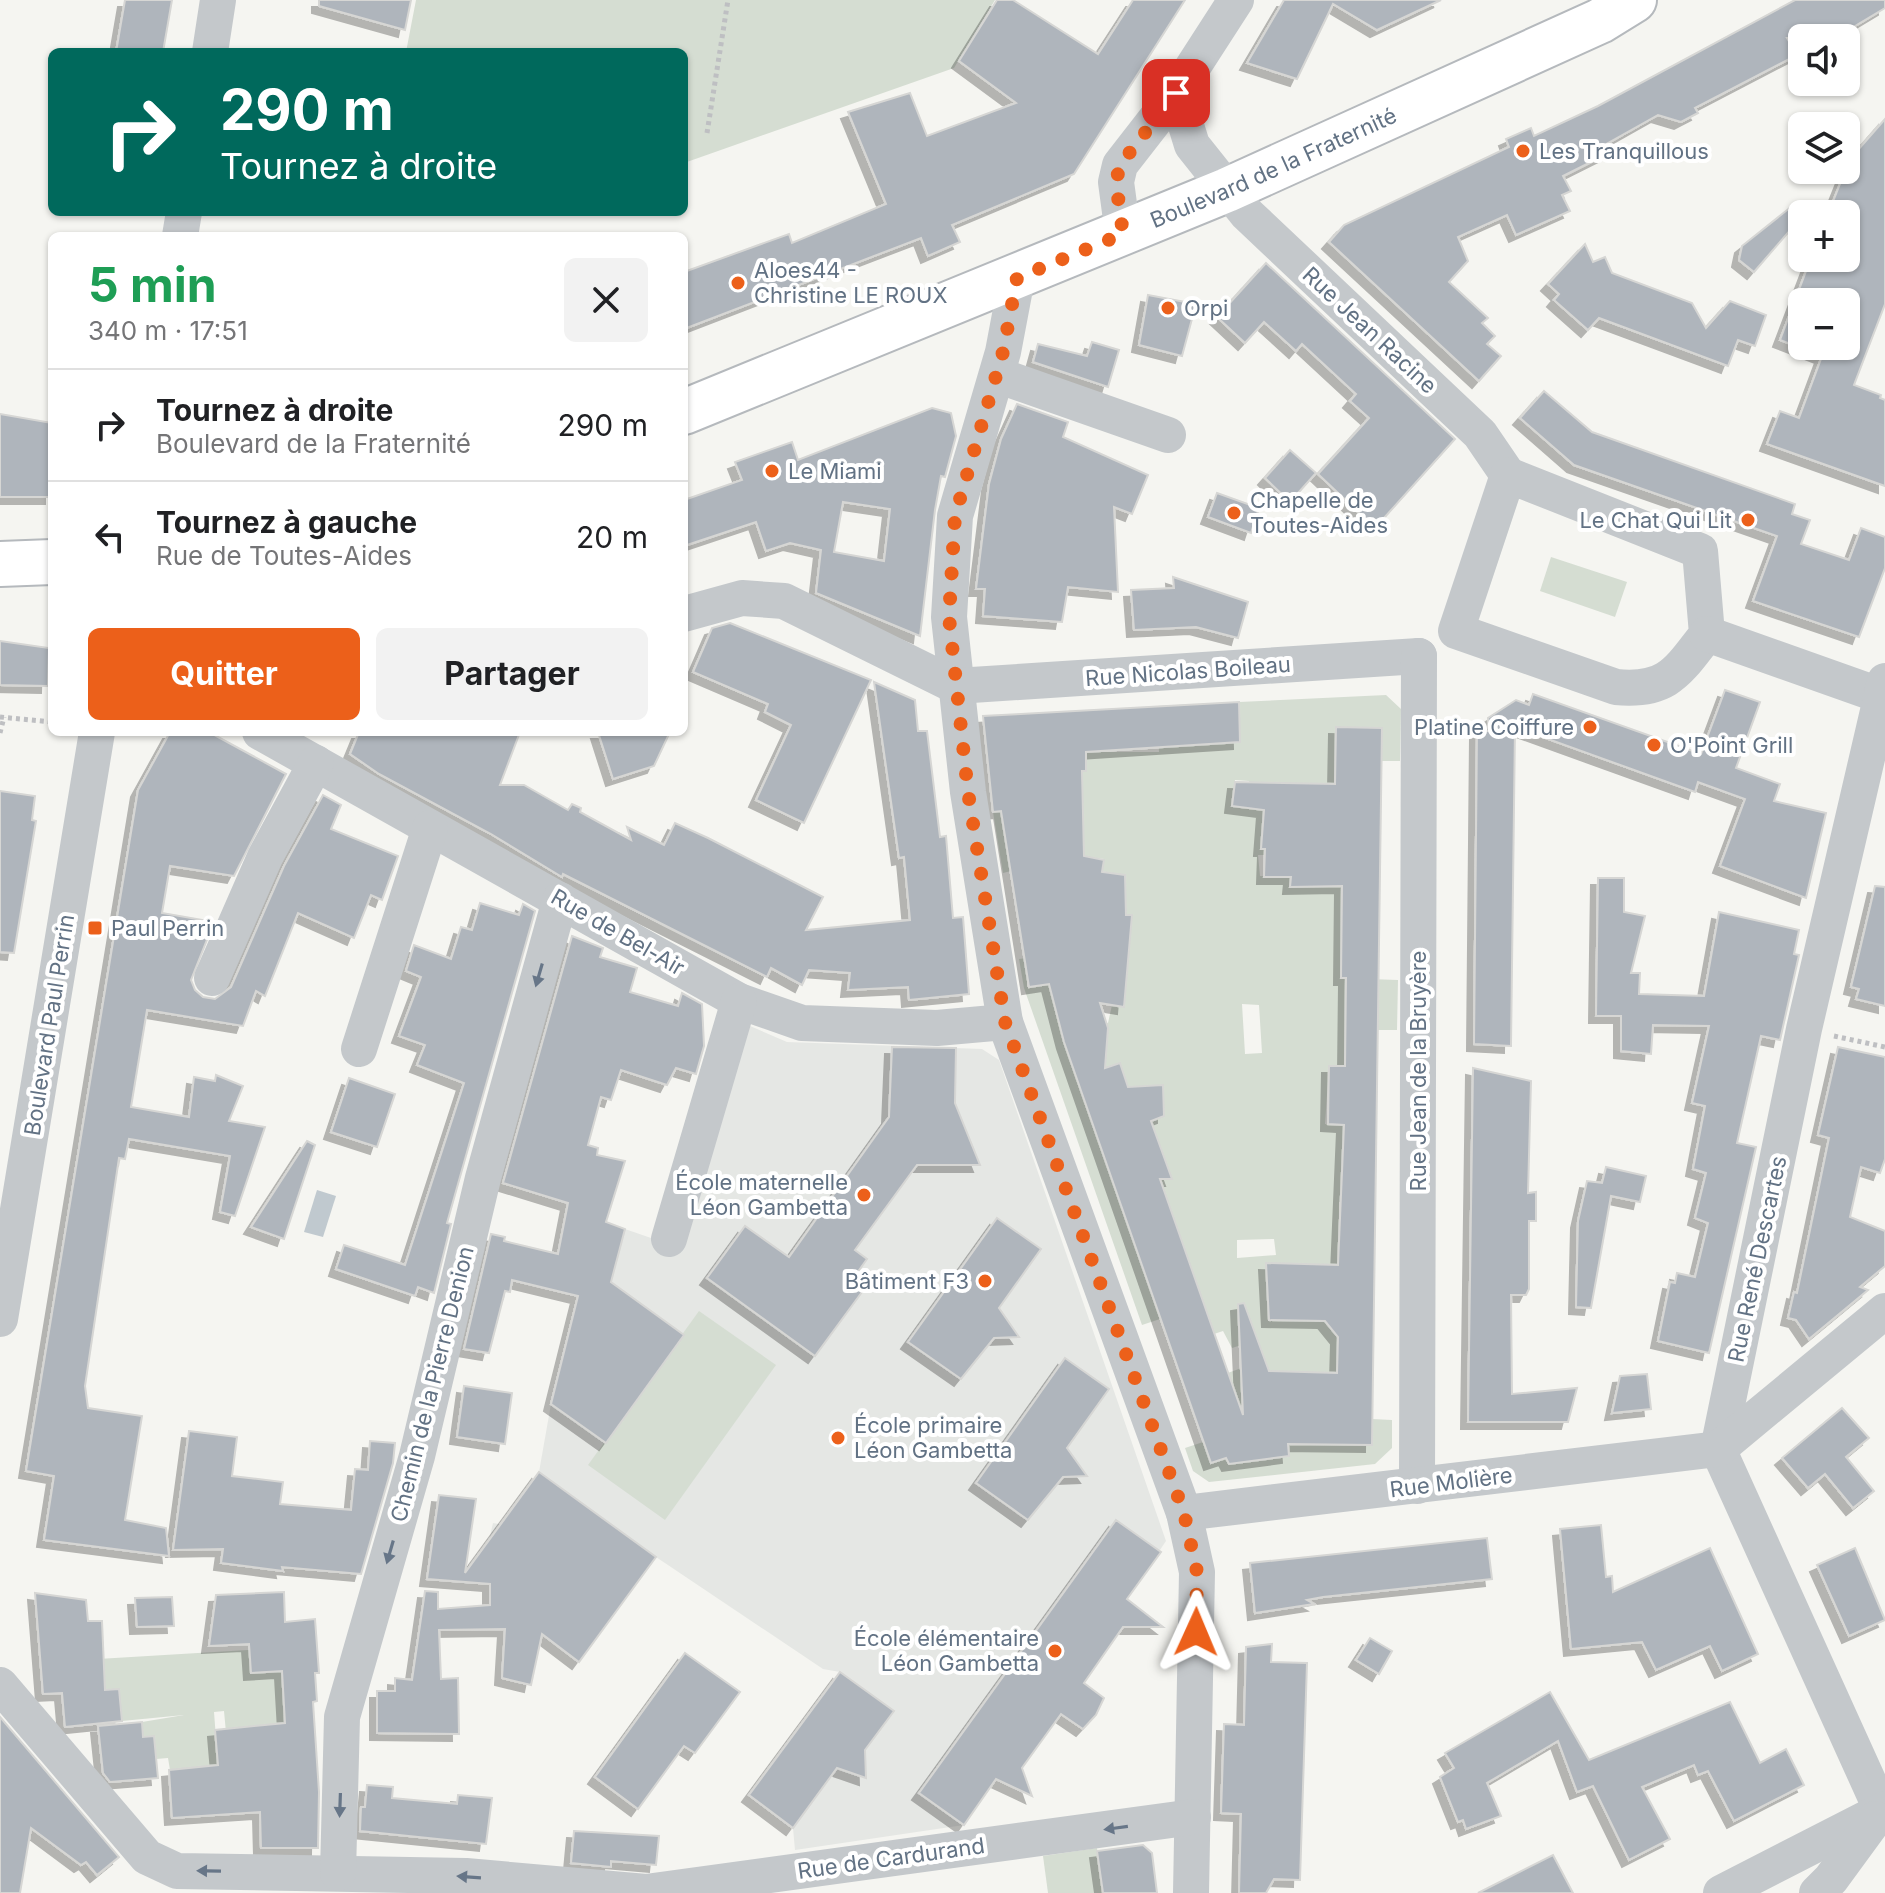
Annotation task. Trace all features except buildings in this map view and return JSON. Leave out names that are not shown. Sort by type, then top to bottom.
[{"type":"main road","name":"Boulevard de la Fraternité","points":[[688,410],[1227,190],[1600,21],[1634,0]]},
{"type":"main road","points":[[0,564],[48,562]]},
{"type":"street","points":[[211,48],[218,0]]},
{"type":"street","points":[[1123,234],[1116,182],[1120,165],[1176,93],[1236,0]]},
{"type":"street","name":"Rue Jean Racine","points":[[1176,93],[1192,145],[1247,214],[1480,434],[1508,475]]},
{"type":"street","points":[[1017,278],[997,375],[955,516],[949,617],[956,686],[968,792],[1005,1022],[1184,1513],[1197,1572],[1191,1893]]},
{"type":"street","points":[[997,375],[1168,435]]},
{"type":"street","points":[[1419,656],[1456,631],[1508,475],[1700,551],[1707,634],[1672,678],[1643,690],[1616,687],[1456,631]]},
{"type":"street","points":[[688,613],[742,598],[784,601],[956,686]]},
{"type":"street","points":[[1707,634],[1883,691]]},
{"type":"street","name":"Rue Nicolas Boileau","points":[[956,686],[1419,656]]},
{"type":"street","name":"Rue Jean de la Bruyère","points":[[1417,1486],[1419,656]]},
{"type":"street","name":"Rue René Descartes","points":[[1718,1449],[1804,1029],[1883,691]]},
{"type":"street","name":"Boulevard Paul Perrin","points":[[0,1319],[96,736]]},
{"type":"street","name":"Rue de Bel-Air","points":[[272,736],[312,749],[430,828],[739,1001],[802,1023],[937,1028],[1005,1022]]},
{"type":"street","points":[[212,978],[312,749]]},
{"type":"street","points":[[359,1049],[430,828]]},
{"type":"street","name":"Chemin de la Pierre Denion","points":[[338,1873],[342,1717],[417,1456],[483,1178],[560,900]]},
{"type":"street","points":[[669,1239],[739,1001]]},
{"type":"street","points":[[1883,1812],[1718,1449],[1885,1311]]},
{"type":"street","name":"Rue Molière","points":[[1184,1513],[1718,1449]]},
{"type":"street","name":"Rue de Cardurand","points":[[0,1685],[147,1857],[177,1871],[466,1876],[646,1892],[1193,1817]]},
{"type":"street","points":[[1721,1893],[1883,1812]]},
{"type":"street","points":[[1817,1893],[1883,1812]]},
{"type":"path","points":[[707,133],[728,0]]},
{"type":"path","points":[[0,733],[2,717],[48,722]]},
{"type":"path","points":[[1829,1035],[1885,1047]]},
{"type":"shaded area","points":[[416,0],[995,0],[954,68],[688,162],[688,48],[407,48]]},
{"type":"shaded area","points":[[1551,557],[1627,582],[1615,617],[1540,591]]},
{"type":"shaded area","points":[[1386,695],[1401,709],[1400,761],[1381,761],[1381,728],[1336,727],[1335,760],[1340,760],[1329,855],[1258,855],[1260,876],[1291,877],[1291,887],[1304,887],[1305,877],[1342,877],[1341,978],[1398,980],[1397,1030],[1377,1030],[1377,992],[1346,991],[1345,1066],[1329,1066],[1325,1124],[1344,1125],[1348,1202],[1339,1202],[1338,1311],[1324,1321],[1327,1325],[1338,1325],[1336,1444],[1371,1445],[1372,1419],[1392,1420],[1392,1448],[1375,1464],[1209,1482],[1193,1471],[1185,1448],[1203,1442],[1211,1463],[1226,1458],[1289,1456],[1286,1414],[1245,1404],[1233,1408],[1222,1375],[1264,1360],[1257,1340],[1232,1348],[1223,1331],[1214,1334],[1155,1165],[1166,1161],[1159,1143],[1154,1143],[1141,1124],[1157,1100],[1164,1099],[1163,1085],[1144,1086],[1144,1101],[1134,1103],[1120,1063],[1077,1078],[1160,1319],[1142,1325],[1024,988],[1019,959],[1027,958],[1027,987],[1049,984],[1063,1035],[1108,1023],[1132,916],[1063,910],[1083,875],[1125,875],[1100,871],[1104,859],[1073,855],[1003,873],[993,812],[1033,807],[1077,758],[1074,711],[1078,710],[1080,752],[1159,752],[1157,706],[1196,704],[1198,744],[1240,742],[1239,702]],"holes":[[[1235,780],[1249,781],[1245,807],[1232,805]],[[1264,813],[1290,849],[1261,849]],[[1242,1004],[1259,1005],[1262,1053],[1245,1054]],[[1274,1239],[1276,1255],[1237,1258],[1237,1240]]]},
{"type":"shaded area","name":"École primaire Léon Gambetta","points":[[734,1019],[787,1042],[982,1049],[999,1060],[1166,1541],[1127,1599],[1128,1620],[1084,1683],[1103,1697],[1096,1715],[1064,1710],[1019,1772],[1027,1783],[999,1776],[964,1825],[795,1850],[793,1828],[840,1764],[853,1774],[860,1774],[850,1750],[883,1703],[840,1672],[823,1669],[656,1557],[579,1662],[528,1624],[492,1580],[480,1579],[493,1523],[505,1525],[507,1516],[539,1472],[551,1404],[585,1265],[614,1271],[625,1229],[651,1238],[669,1239]]},
{"type":"shaded area","points":[[317,1190],[336,1196],[323,1237],[304,1232]]},
{"type":"shaded area","points":[[699,1311],[776,1365],[665,1520],[588,1465]]},
{"type":"shaded area","points":[[282,1648],[285,1723],[229,1765],[224,1711],[214,1712],[218,1765],[170,1770],[168,1758],[156,1759],[154,1737],[143,1737],[142,1722],[184,1715],[122,1721],[119,1689],[101,1690],[98,1659]]},
{"type":"shaded area","points":[[1097,1848],[1103,1893],[1048,1893],[1043,1856]]},
{"type":"place","name":"Les Tranquillous","points":[[1523,151]]},
{"type":"place","name":"Aloes44 - Christine LE ROUX","points":[[738,283]]},
{"type":"place","name":"Orpi","points":[[1168,308]]},
{"type":"place","name":"Le Miami","points":[[772,471]]},
{"type":"place","name":"Chapelle de Toutes-Aides","points":[[1234,513]]},
{"type":"place","name":"Le Chat Qui Lit","points":[[1748,520]]},
{"type":"place","name":"Platine Coiffure","points":[[1590,727]]},
{"type":"place","name":"O'Point Grill","points":[[1654,745]]},
{"type":"place","name":"Paul Perrin","points":[[95,928]]},
{"type":"place","name":"École maternelle Léon Gambetta","points":[[864,1195]]},
{"type":"place","name":"Bâtiment F3","points":[[985,1281]]},
{"type":"place","name":"École primaire Léon Gambetta","points":[[838,1438]]},
{"type":"place","name":"École élémentaire Léon Gambetta","points":[[1055,1651]]},
{"type":"route","points":[[1176,93],[1120,165],[1116,182],[1123,234],[1017,278],[1003,352],[955,516],[949,617],[968,792],[1005,1022],[1184,1513],[1197,1572],[1196,1632]]}]
